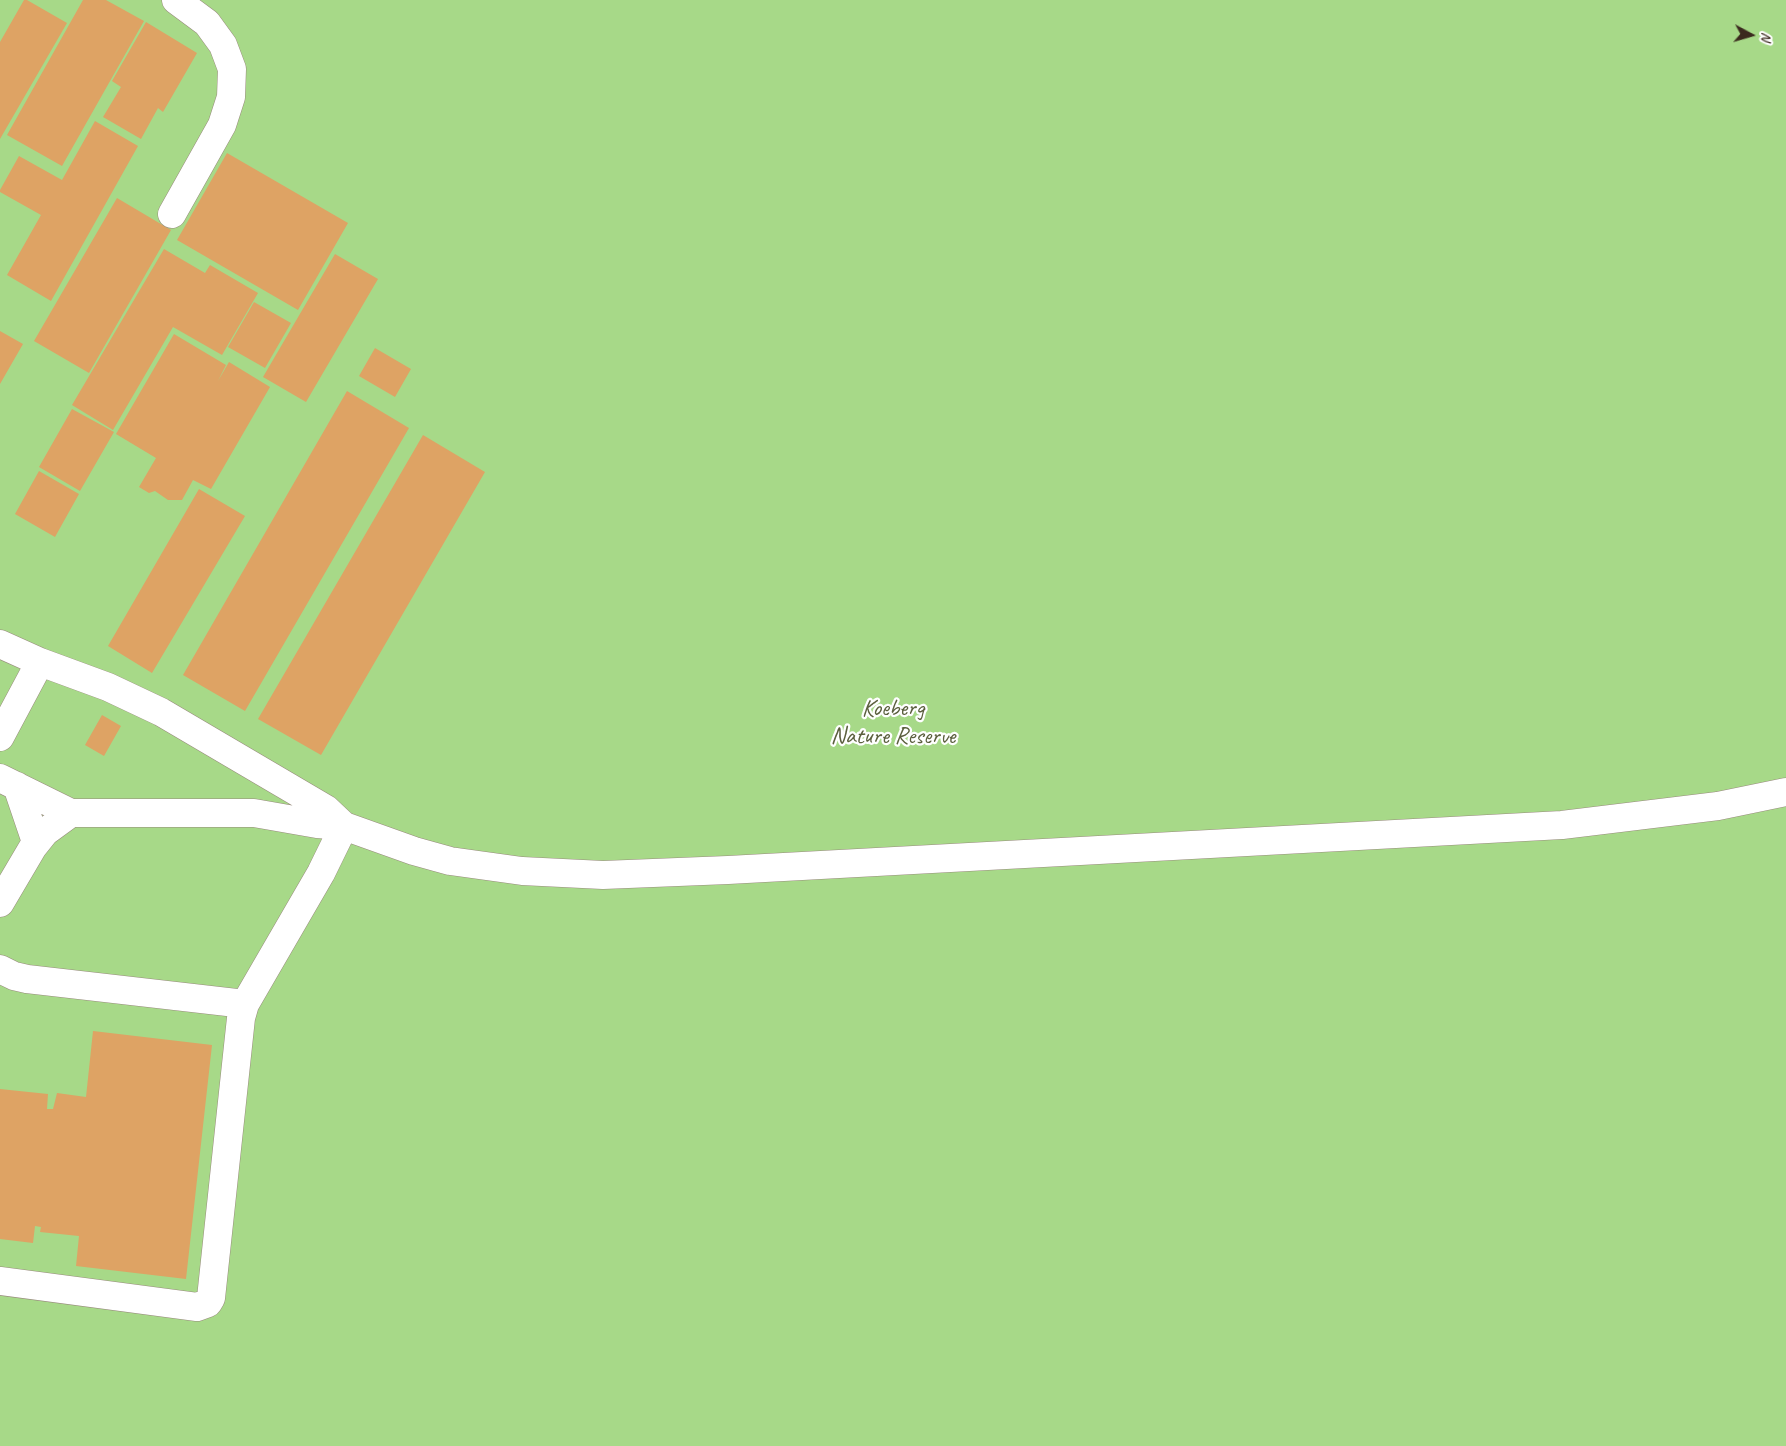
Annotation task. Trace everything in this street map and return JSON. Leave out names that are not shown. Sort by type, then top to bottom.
[{"type":"lane","points":[[172,214],[222,126],[231,97],[232,69],[223,45],[207,23],[176,0]]},
{"type":"lane","points":[[0,644],[40,662],[108,687],[161,712],[326,809],[344,826]]},
{"type":"lane","points":[[0,737],[40,662]]},
{"type":"lane","points":[[8,782],[71,813],[254,813],[317,824],[344,826],[414,851],[450,861],[522,871],[603,875],[728,870],[1562,825],[1718,806],[1786,792]]},
{"type":"lane","points":[[8,782],[36,842]]},
{"type":"lane","points":[[4,887],[45,832],[71,813]]},
{"type":"lane","points":[[0,1281],[197,1307],[208,1303],[211,1298],[241,1018],[245,1004],[321,873],[344,826]]},
{"type":"lane","points":[[0,969],[27,980],[245,1004]]},
{"type":"green space","name":"Koeberg Nature Reserve","points":[[0,0],[1786,0],[1786,1446],[0,1446]]},
{"type":"building","points":[[24,0],[67,23],[0,139],[0,42]]},
{"type":"building","points":[[83,0],[106,0],[144,21],[62,166],[7,135]]},
{"type":"building","points":[[146,22],[197,53],[163,112],[158,108],[141,139],[103,117],[121,87],[112,81]]},
{"type":"building","points":[[95,121],[138,146],[51,301],[7,275],[41,215],[0,192],[0,190],[19,156],[62,180]]},
{"type":"building","points":[[227,153],[348,223],[298,310],[177,240]]},
{"type":"building","points":[[117,198],[171,230],[89,373],[34,341]]},
{"type":"building","points":[[164,249],[205,273],[210,265],[258,293],[222,355],[173,327],[113,430],[72,405]]},
{"type":"building","points":[[335,254],[378,279],[306,402],[263,377]]},
{"type":"building","points":[[254,302],[291,323],[265,368],[228,347]]},
{"type":"building","points":[[0,331],[23,344],[0,384]]},
{"type":"building","points":[[174,334],[226,365],[218,381],[229,362],[270,387],[211,489],[193,480],[182,500],[168,500],[155,491],[149,493],[139,487],[156,458],[116,434]]},
{"type":"building","points":[[375,348],[411,369],[395,397],[359,376]]},
{"type":"building","points":[[347,391],[409,428],[245,711],[183,675]]},
{"type":"building","points":[[72,409],[114,432],[80,491],[39,467]]},
{"type":"building","points":[[423,435],[485,472],[321,755],[258,719]]},
{"type":"building","points":[[39,471],[79,494],[55,537],[15,514]]},
{"type":"building","points":[[199,489],[245,516],[152,673],[108,646]]},
{"type":"building","points":[[102,715],[121,726],[104,756],[85,745]]},
{"type":"building","points":[[93,1031],[212,1045],[186,1279],[76,1266],[79,1236],[40,1232],[41,1227],[35,1226],[33,1243],[0,1239],[0,1089],[48,1094],[47,1109],[53,1109],[57,1093],[86,1097]]}]
